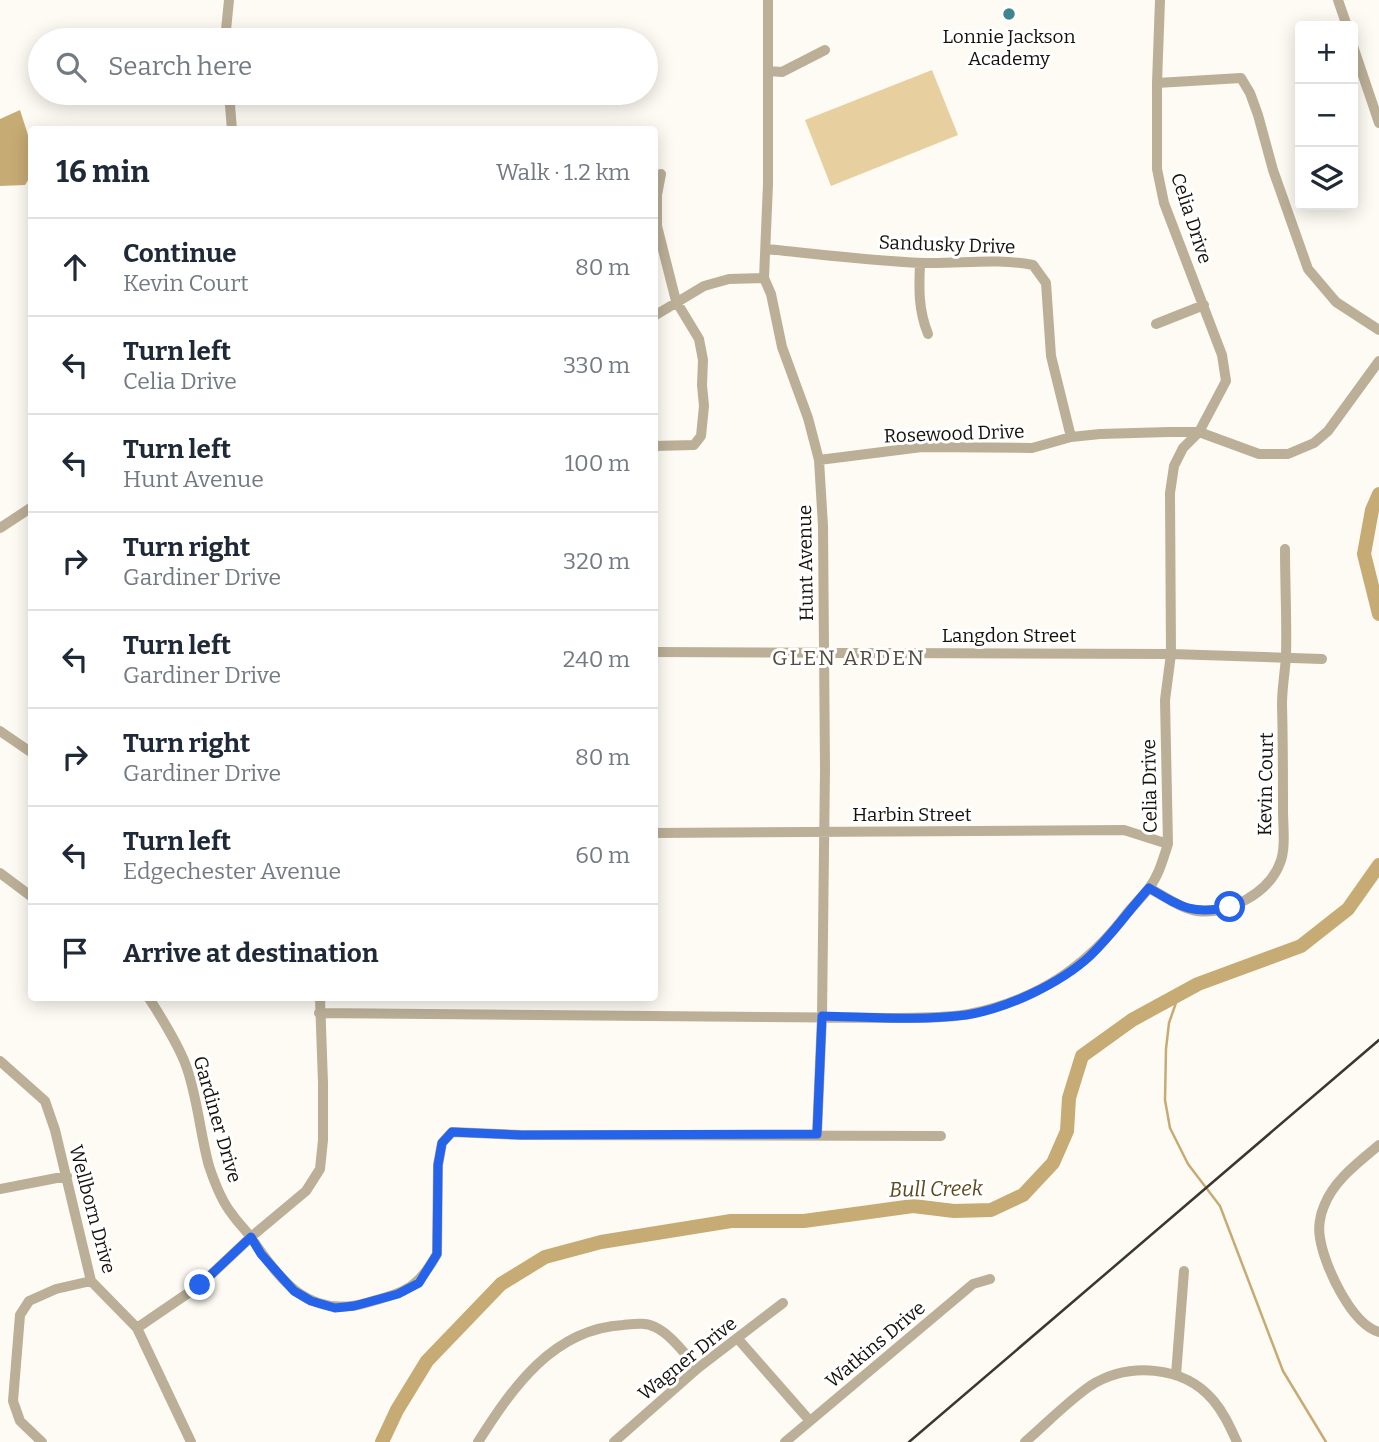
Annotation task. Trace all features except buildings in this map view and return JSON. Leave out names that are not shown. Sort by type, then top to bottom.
[{"type":"street","points":[[226,28],[229,0]]},
{"type":"street","name":"Hunt Avenue","points":[[768,0],[764,278],[771,295],[782,347],[819,460],[823,526],[824,832],[822,1016],[817,1134]]},
{"type":"street","name":"Celia Drive","points":[[319,1013],[889,1018],[968,1014],[1009,1002],[1057,982],[1090,956],[1149,888],[1162,864],[1168,844],[1166,700],[1171,654],[1170,493],[1174,466],[1182,448],[1199,432],[1226,381],[1222,355],[1164,203],[1157,169],[1160,0]]},
{"type":"street","points":[[1338,0],[1345,21]]},
{"type":"street","points":[[769,71],[782,72],[825,50]]},
{"type":"street","points":[[1358,61],[1379,123]]},
{"type":"street","points":[[1157,83],[1241,78],[1258,115],[1273,170],[1308,269],[1336,302],[1379,330]]},
{"type":"street","points":[[230,105],[232,126]]},
{"type":"street","points":[[658,190],[661,174]]},
{"type":"street","points":[[658,234],[676,301],[699,339],[703,360],[704,406],[701,436],[694,445],[658,446]]},
{"type":"street","name":"Sandusky Drive","points":[[766,249],[920,262],[983,261],[1033,265],[1046,284],[1051,356],[1071,437]]},
{"type":"street","points":[[920,262],[919,296],[922,318],[928,334]]},
{"type":"street","points":[[658,313],[704,286],[729,279],[764,278]]},
{"type":"street","points":[[1156,324],[1203,305]]},
{"type":"street","name":"Rosewood Drive","points":[[819,460],[922,447],[1032,448],[1071,437],[1100,434],[1199,432],[1259,454],[1288,454],[1314,443],[1328,431],[1379,361]]},
{"type":"street","points":[[0,528],[28,510]]},
{"type":"street","name":"Kevin Court","points":[[1149,888],[1194,911],[1230,907],[1252,895],[1269,881],[1280,862],[1284,739],[1282,702],[1286,657],[1285,550]]},
{"type":"street","name":"Langdon Street","points":[[658,652],[1171,654],[1322,659]]},
{"type":"street","points":[[0,731],[28,749]]},
{"type":"street","points":[[812,832],[824,816]]},
{"type":"street","name":"Harbin Street","points":[[658,834],[1124,830],[1168,844]]},
{"type":"street","points":[[0,873],[28,894]]},
{"type":"street","name":"Gardiner Drive","points":[[151,1001],[186,1064],[210,1169],[229,1212],[294,1291],[311,1301],[335,1308],[354,1306],[398,1294],[419,1283],[430,1267],[437,1254],[438,1165],[442,1143],[452,1132],[521,1135],[941,1136]]},
{"type":"street","points":[[138,1328],[200,1285],[306,1191],[320,1169],[323,1083],[320,1001]]},
{"type":"street","name":"Wellborn Drive","points":[[0,1061],[45,1101],[91,1282],[138,1328],[191,1442]]},
{"type":"street","points":[[1379,1145],[1354,1166],[1329,1196],[1323,1208],[1319,1236],[1347,1304],[1366,1326],[1379,1332]]},
{"type":"street","points":[[0,1189],[66,1176]]},
{"type":"street","points":[[1176,1375],[1184,1270]]},
{"type":"street","name":"Watkins Drive","points":[[785,1442],[973,1284],[990,1279]]},
{"type":"street","points":[[42,1442],[20,1420],[13,1401],[20,1315],[29,1301],[56,1289],[91,1282]]},
{"type":"street","name":"Wagner Drive","points":[[614,1442],[698,1368],[783,1303]]},
{"type":"street","points":[[478,1442],[520,1382],[542,1360],[574,1336],[587,1331],[616,1325],[652,1326],[664,1333],[698,1368]]},
{"type":"street","points":[[738,1339],[810,1421]]},
{"type":"street","points":[[1025,1442],[1090,1387],[1111,1376],[1138,1370],[1176,1375],[1191,1382],[1212,1399],[1227,1419],[1237,1442]]},
{"type":"shaded area","points":[[932,70],[958,135],[831,186],[805,120]]},
{"type":"shaded area","points":[[20,110],[28,135],[28,180],[25,185],[0,186],[0,119]]},
{"type":"waterway","name":"Bull Creek","points":[[1379,494],[1372,510],[1364,554],[1379,614]]},
{"type":"waterway","name":"Bull Creek","points":[[382,1442],[397,1410],[427,1361],[501,1284],[545,1257],[601,1242],[731,1221],[804,1221],[913,1206],[954,1211],[991,1210],[1023,1195],[1053,1163],[1067,1131],[1069,1098],[1082,1056],[1132,1020],[1198,984],[1301,946],[1348,909],[1379,865]]},
{"type":"waterway","points":[[1179,994],[1169,1023],[1166,1049],[1165,1100],[1170,1128],[1188,1164],[1220,1206],[1283,1371],[1326,1442]]},
{"type":"railway","points":[[909,1442],[1379,1040]]},
{"type":"place","name":"Lonnie Jackson Academy","points":[[1009,14]]},
{"type":"district","name":"GLEN ARDEN","points":[[849,658]]},
{"type":"route","points":[[200,1285],[251,1237],[278,1274],[294,1291],[311,1301],[335,1308],[354,1306],[398,1294],[419,1283],[437,1254],[438,1165],[442,1143],[452,1132],[521,1135],[817,1134],[822,1016],[889,1018],[968,1014],[1009,1002],[1057,982],[1090,956],[1118,927],[1149,888],[1194,911],[1230,907]]}]
